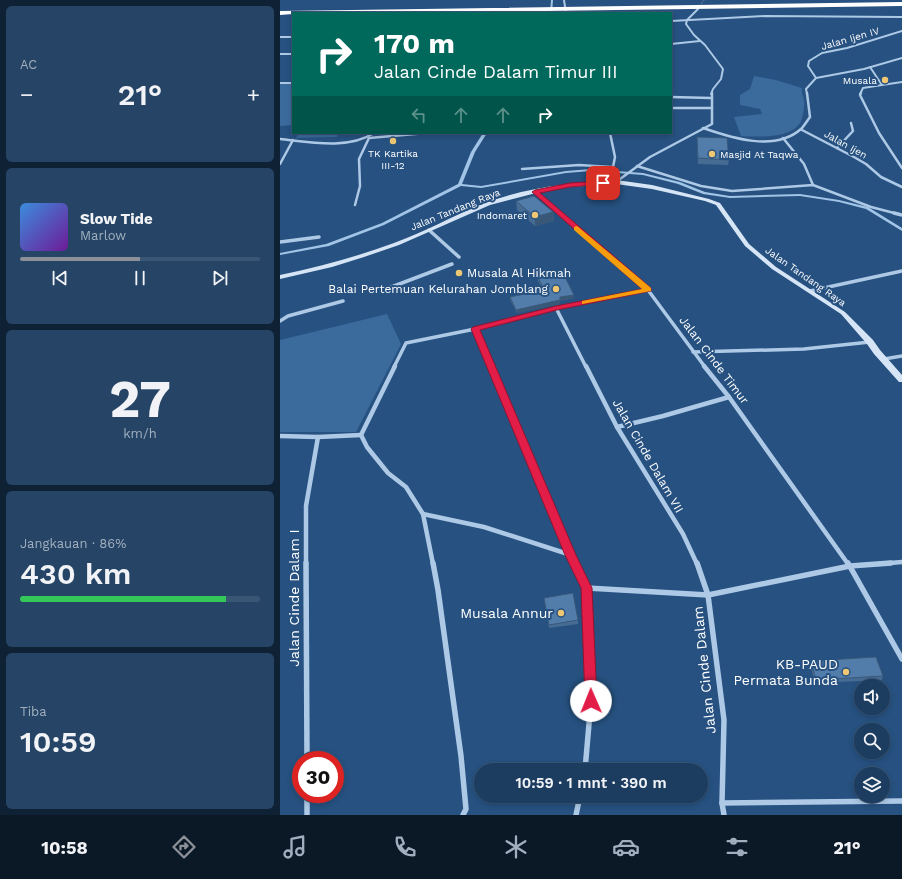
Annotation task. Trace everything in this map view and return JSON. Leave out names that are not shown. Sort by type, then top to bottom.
[{"type":"highway","points":[[280,8],[874,0]]},
{"type":"highway","points":[[340,12],[902,4]]},
{"type":"highway","points":[[280,13],[292,13]]},
{"type":"street","points":[[564,0],[566,12]]},
{"type":"street","points":[[610,134],[615,157],[612,167],[612,180],[622,177],[632,169],[668,147],[712,124],[711,98],[713,89],[721,79],[723,69],[686,24],[687,20],[698,9]]},
{"type":"street","points":[[672,21],[765,16],[902,17]]},
{"type":"street","name":"Jalan Ijen IV","points":[[816,78],[808,66],[809,61],[822,53],[902,32]]},
{"type":"street","points":[[280,37],[292,38]]},
{"type":"street","points":[[672,44],[700,40]]},
{"type":"street","points":[[280,54],[292,54]]},
{"type":"street","points":[[703,128],[733,138],[756,141],[782,138],[802,130],[810,117],[806,89],[816,78],[839,75],[902,58]]},
{"type":"street","points":[[870,67],[882,85]]},
{"type":"street","points":[[902,82],[869,86],[863,88],[860,95],[879,133],[902,168]]},
{"type":"street","points":[[280,83],[292,83]]},
{"type":"street","points":[[672,97],[711,98]]},
{"type":"street","points":[[672,108],[712,108]]},
{"type":"street","points":[[837,148],[840,142],[853,132],[851,123]]},
{"type":"street","name":"Jalan Ijen","points":[[802,130],[866,164],[881,177],[902,187]]},
{"type":"street","points":[[354,205],[360,186],[359,159],[369,138],[373,134]]},
{"type":"street","points":[[280,139],[316,142],[346,142],[369,138],[415,134]]},
{"type":"street","points":[[782,138],[795,152],[807,170],[808,176],[813,185]]},
{"type":"street","points":[[280,164],[293,140]]},
{"type":"street","points":[[522,169],[550,166],[599,165],[612,167]]},
{"type":"street","points":[[637,166],[701,186],[732,191],[813,185],[871,207],[902,215]]},
{"type":"street","name":"Jalan Tandang Raya","points":[[280,277],[298,274],[342,262],[397,244],[488,204],[570,185],[612,180],[652,187],[718,204],[747,245],[774,268],[843,314],[870,342],[902,380]]},
{"type":"street","name":"Jalan Cinde Timur","points":[[535,192],[648,290],[692,352],[729,397],[850,566],[902,660]]},
{"type":"street","points":[[429,230],[460,257]]},
{"type":"street","points":[[280,242],[319,237]]},
{"type":"street","points":[[381,291],[452,264]]},
{"type":"street","points":[[810,291],[902,270]]},
{"type":"street","points":[[361,435],[405,344],[475,329],[556,308],[648,290]]},
{"type":"street","points":[[280,321],[288,316],[343,301]]},
{"type":"street","name":"Jalan Cinde Dalam VII","points":[[556,308],[617,427],[683,534],[696,561],[708,595]]},
{"type":"street","points":[[475,329],[571,555],[587,588],[591,701],[586,763]]},
{"type":"street","points":[[692,352],[767,351],[841,346],[870,342]]},
{"type":"street","points":[[884,360],[902,356]]},
{"type":"street","points":[[617,427],[663,416],[729,397]]},
{"type":"street","points":[[280,436],[318,437],[361,435]]},
{"type":"street","points":[[361,435],[367,447],[388,473],[406,487],[423,514],[438,590],[461,756],[466,809],[463,815]]},
{"type":"street","name":"Jalan Cinde Dalam I","points":[[307,751],[306,506],[318,437]]},
{"type":"street","points":[[423,514],[484,527],[571,555]]},
{"type":"street","points":[[587,588],[708,595],[850,566],[902,562]]},
{"type":"street","name":"Jalan Cinde Dalam","points":[[708,595],[724,720],[722,803],[724,815]]},
{"type":"street","points":[[722,803],[902,801]]},
{"type":"street","points":[[307,803],[307,815]]},
{"type":"street","points":[[576,815],[579,803]]},
{"type":"shaded area","points":[[754,76],[776,80],[802,88],[804,111],[801,121],[797,127],[783,134],[774,136],[741,136],[734,117],[762,114],[760,109],[740,105],[740,95],[750,89]]},
{"type":"shaded area","points":[[280,84],[292,84],[292,125],[280,126]]},
{"type":"shaded area","points":[[298,134],[338,134],[337,137],[296,138]]},
{"type":"shaded area","points":[[387,314],[401,344],[356,432],[280,432],[280,340]]},
{"type":"building","name":"Masjid At Taqwa","points":[[697,137],[727,138],[729,160],[698,158]]},
{"type":"building","points":[[534,196],[553,212],[535,217],[516,201]]},
{"type":"building","points":[[563,273],[574,295],[560,297],[560,300],[516,310],[510,297],[544,290],[538,277]]},
{"type":"building","name":"Musala Annur","points":[[573,593],[578,620],[549,625],[544,598]]},
{"type":"building","name":"KB-PAUD Permata Bunda","points":[[876,657],[883,676],[816,680],[811,661]]},
{"type":"waterway","points":[[551,12],[552,0]]},
{"type":"waterway","points":[[460,185],[473,152],[484,134]]},
{"type":"waterway","points":[[460,185],[481,187],[566,172],[591,170],[643,174],[679,183],[704,193],[730,197],[800,195],[839,201],[867,208],[902,230]]},
{"type":"waterway","points":[[280,254],[327,245],[383,224],[460,185]]},
{"type":"tunnel","points":[[698,9],[704,0]]},
{"type":"slow traffic","points":[[577,228],[648,290],[585,302]]},
{"type":"place","name":"Musala","points":[[885,80]]},
{"type":"place","name":"TK Kartika III-12","points":[[393,141]]},
{"type":"place","name":"Masjid At Taqwa","points":[[712,154]]},
{"type":"place","name":"Indomaret","points":[[535,215]]},
{"type":"place","name":"Musala Al Hikmah","points":[[459,273]]},
{"type":"place","name":"Balai Pertemuan Kelurahan Jomblang","points":[[556,289]]},
{"type":"place","name":"Musala Annur","points":[[561,613]]},
{"type":"place","name":"KB-PAUD Permata Bunda","points":[[846,672]]},
{"type":"route","points":[[591,701],[587,588],[571,555],[475,329],[556,308],[648,290],[535,192],[570,185],[603,183]]}]
